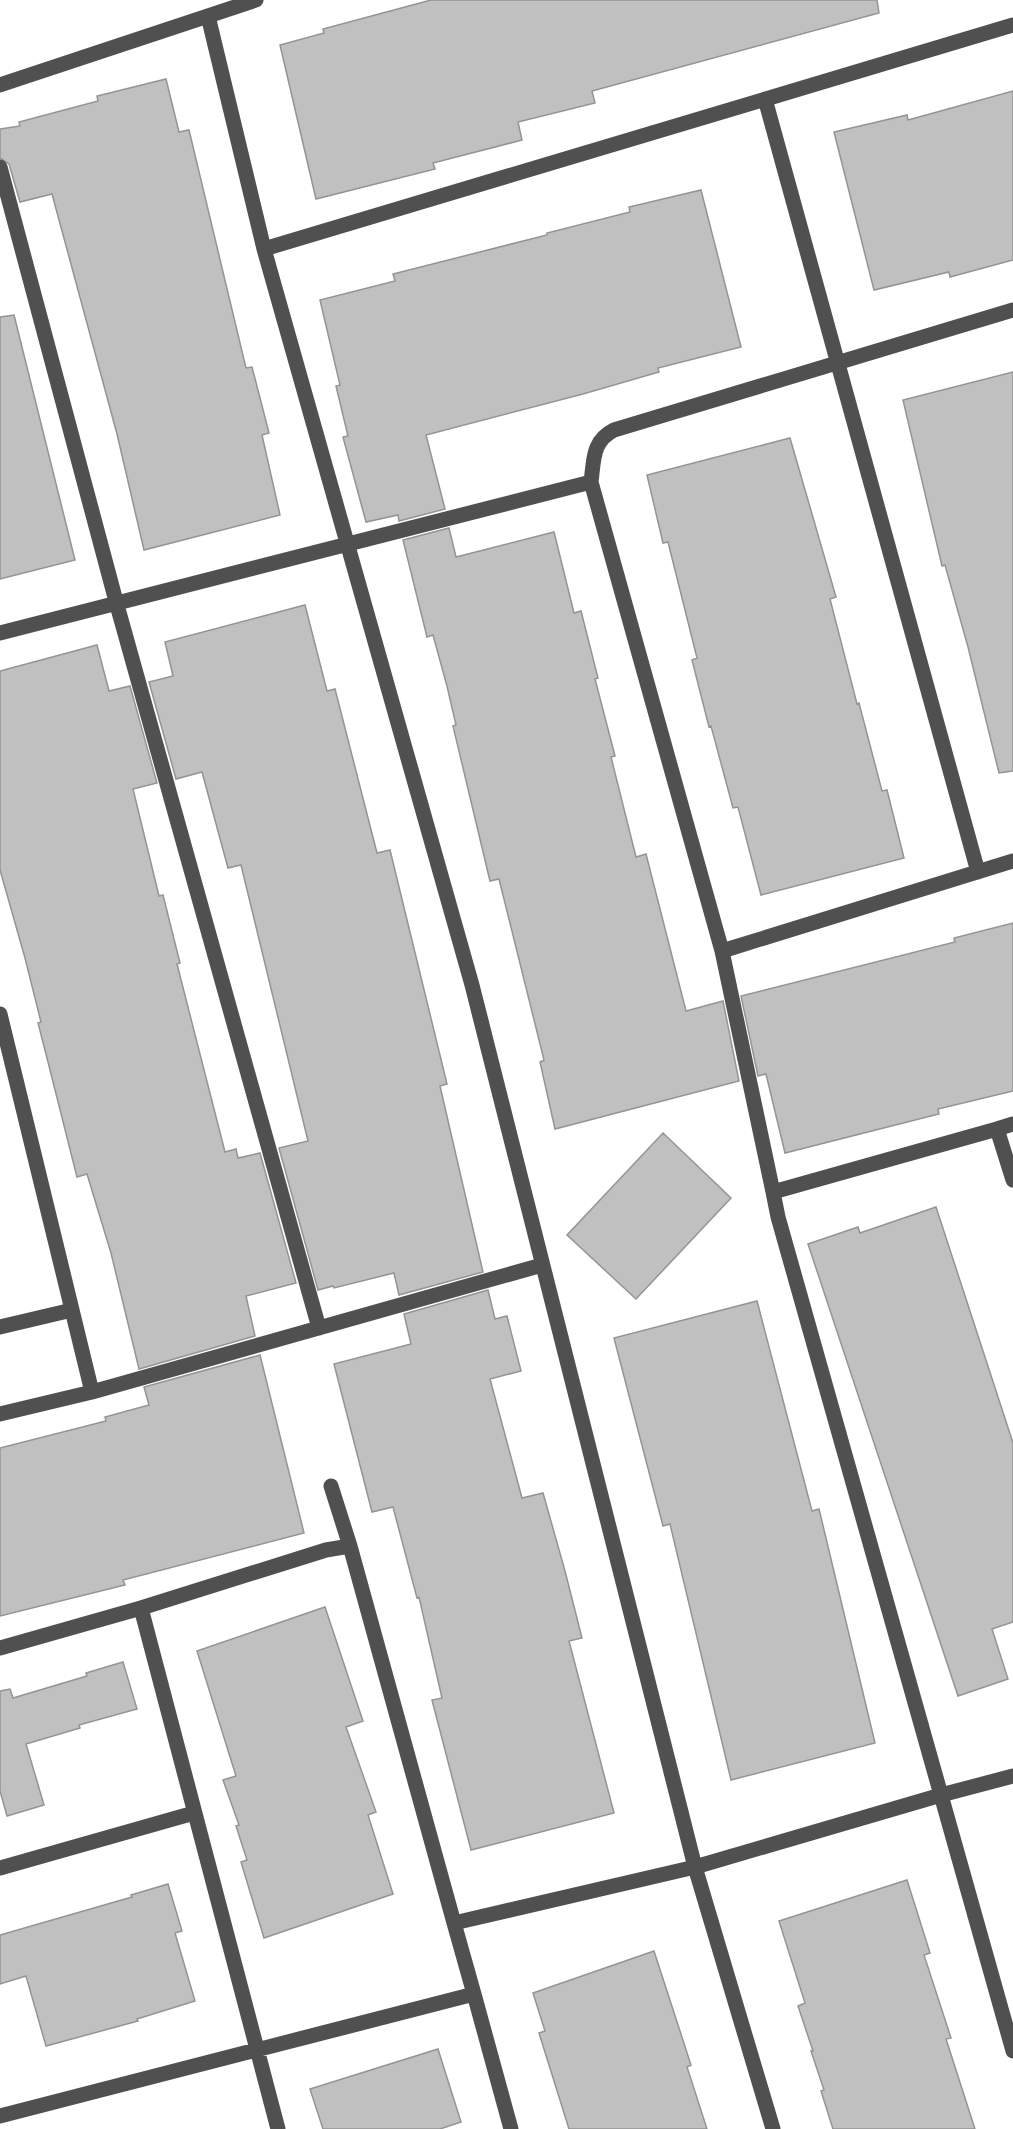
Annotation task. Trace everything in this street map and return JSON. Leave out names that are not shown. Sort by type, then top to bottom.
[{"type":"street","points":[[0,86],[256,0]]},
{"type":"street","points":[[208,16],[264,249],[472,985],[695,1867],[773,2129]]},
{"type":"street","points":[[264,249],[1013,25]]},
{"type":"street","points":[[765,99],[978,872]]},
{"type":"street","points":[[0,167],[117,605],[319,1328]]},
{"type":"street","points":[[1013,310],[614,430],[606,434],[596,445],[591,482],[722,951],[784,1239],[1013,2051]]},
{"type":"street","points":[[0,633],[348,546],[591,482]]},
{"type":"street","points":[[722,951],[1013,861]]},
{"type":"street","points":[[0,1014],[6,1059],[92,1392]]},
{"type":"street","points":[[773,1192],[1013,1124]]},
{"type":"street","points":[[997,1129],[1013,1180]]},
{"type":"street","points":[[0,1414],[92,1392],[542,1265]]},
{"type":"street","points":[[0,1327],[72,1310]]},
{"type":"street","points":[[331,1486],[350,1546],[511,2129]]},
{"type":"street","points":[[0,1648],[141,1608],[326,1550],[350,1546]]},
{"type":"street","points":[[141,1608],[278,2129]]},
{"type":"street","points":[[454,1923],[695,1867],[1013,1776]]},
{"type":"street","points":[[0,1868],[194,1813]]},
{"type":"street","points":[[0,2116],[474,1994]]},
{"type":"building","points":[[431,0],[877,0],[879,13],[592,91],[595,103],[518,122],[522,140],[433,163],[435,169],[316,199],[280,45],[324,33],[323,29]]},
{"type":"building","points":[[166,79],[179,132],[189,130],[246,368],[252,367],[269,433],[262,435],[280,515],[144,550],[117,434],[52,194],[20,202],[9,164],[0,158],[0,129],[20,126],[19,122],[98,101],[97,96]]},
{"type":"building","points":[[1013,91],[1013,260],[950,277],[949,272],[874,290],[834,132],[907,115],[908,120]]},
{"type":"building","points":[[701,190],[741,347],[658,368],[659,372],[583,394],[426,435],[445,509],[399,521],[398,515],[366,522],[343,437],[348,436],[336,386],[340,385],[320,300],[395,281],[393,274],[547,235],[547,233],[630,212],[629,207]]},
{"type":"building","points":[[14,315],[75,560],[0,579],[0,317]]},
{"type":"building","points":[[1013,372],[1013,771],[999,773],[968,647],[945,565],[942,566],[903,400]]},
{"type":"building","points":[[790,438],[836,597],[830,599],[857,704],[859,703],[882,791],[887,790],[904,858],[761,895],[738,807],[733,808],[711,726],[709,727],[692,660],[697,658],[668,542],[663,543],[647,475]]},
{"type":"building","points":[[449,528],[456,557],[554,532],[574,613],[581,611],[598,678],[595,679],[615,756],[611,757],[636,857],[646,854],[686,1011],[723,1001],[739,1081],[555,1129],[540,1062],[544,1060],[499,879],[490,881],[453,726],[456,725],[447,686],[433,635],[427,637],[403,540]]},
{"type":"building","points":[[305,605],[327,691],[335,689],[377,853],[390,850],[447,1084],[440,1086],[483,1272],[399,1295],[394,1273],[318,1290],[279,1148],[308,1141],[241,865],[228,868],[202,772],[176,779],[149,682],[173,676],[165,642]]},
{"type":"building","points":[[97,645],[109,691],[130,686],[157,783],[133,789],[159,896],[163,895],[180,963],[177,964],[225,1152],[236,1149],[238,1158],[260,1153],[296,1283],[246,1296],[255,1336],[139,1369],[111,1253],[87,1174],[77,1177],[38,1023],[41,1022],[25,958],[0,870],[0,671]]},
{"type":"building","points":[[1013,923],[1013,1091],[938,1109],[939,1114],[785,1153],[766,1074],[758,1076],[741,996],[955,942],[954,938]]},
{"type":"building","points":[[663,1133],[731,1198],[636,1299],[567,1235]]},
{"type":"building","points":[[936,1207],[1013,1443],[1013,1622],[992,1629],[1008,1679],[958,1696],[808,1244],[858,1227],[860,1233]]},
{"type":"building","points":[[488,1290],[495,1319],[507,1316],[521,1371],[490,1379],[522,1498],[543,1493],[582,1638],[569,1641],[614,1813],[471,1850],[432,1700],[442,1698],[419,1597],[417,1598],[393,1507],[372,1512],[334,1364],[411,1344],[404,1314]]},
{"type":"building","points":[[757,1301],[812,1511],[819,1509],[875,1743],[731,1780],[670,1524],[663,1526],[614,1338]]},
{"type":"building","points":[[260,1355],[304,1533],[123,1580],[125,1585],[0,1616],[0,1448],[106,1421],[105,1417],[149,1405],[144,1387]]},
{"type":"building","points":[[325,1607],[363,1721],[346,1727],[376,1812],[368,1815],[393,1894],[264,1938],[241,1862],[247,1860],[236,1826],[239,1825],[223,1780],[236,1776],[197,1651]]},
{"type":"building","points":[[123,1662],[137,1709],[79,1725],[80,1728],[26,1744],[44,1805],[7,1816],[0,1791],[0,1691],[10,1689],[13,1698],[87,1676],[86,1673]]},
{"type":"building","points":[[907,1880],[930,1953],[924,1955],[951,2038],[946,2039],[975,2129],[833,2129],[821,2091],[824,2090],[811,2051],[813,2051],[798,2006],[805,2003],[779,1921]]},
{"type":"building","points":[[168,1884],[182,1931],[175,1933],[195,2001],[137,2019],[138,2021],[46,2046],[26,1976],[0,1984],[0,1935],[132,1897],[131,1895]]},
{"type":"building","points":[[654,1951],[691,2065],[687,2067],[707,2129],[569,2129],[539,2033],[545,2031],[533,1993]]},
{"type":"building","points":[[438,2049],[461,2122],[440,2129],[323,2129],[310,2089]]}]
